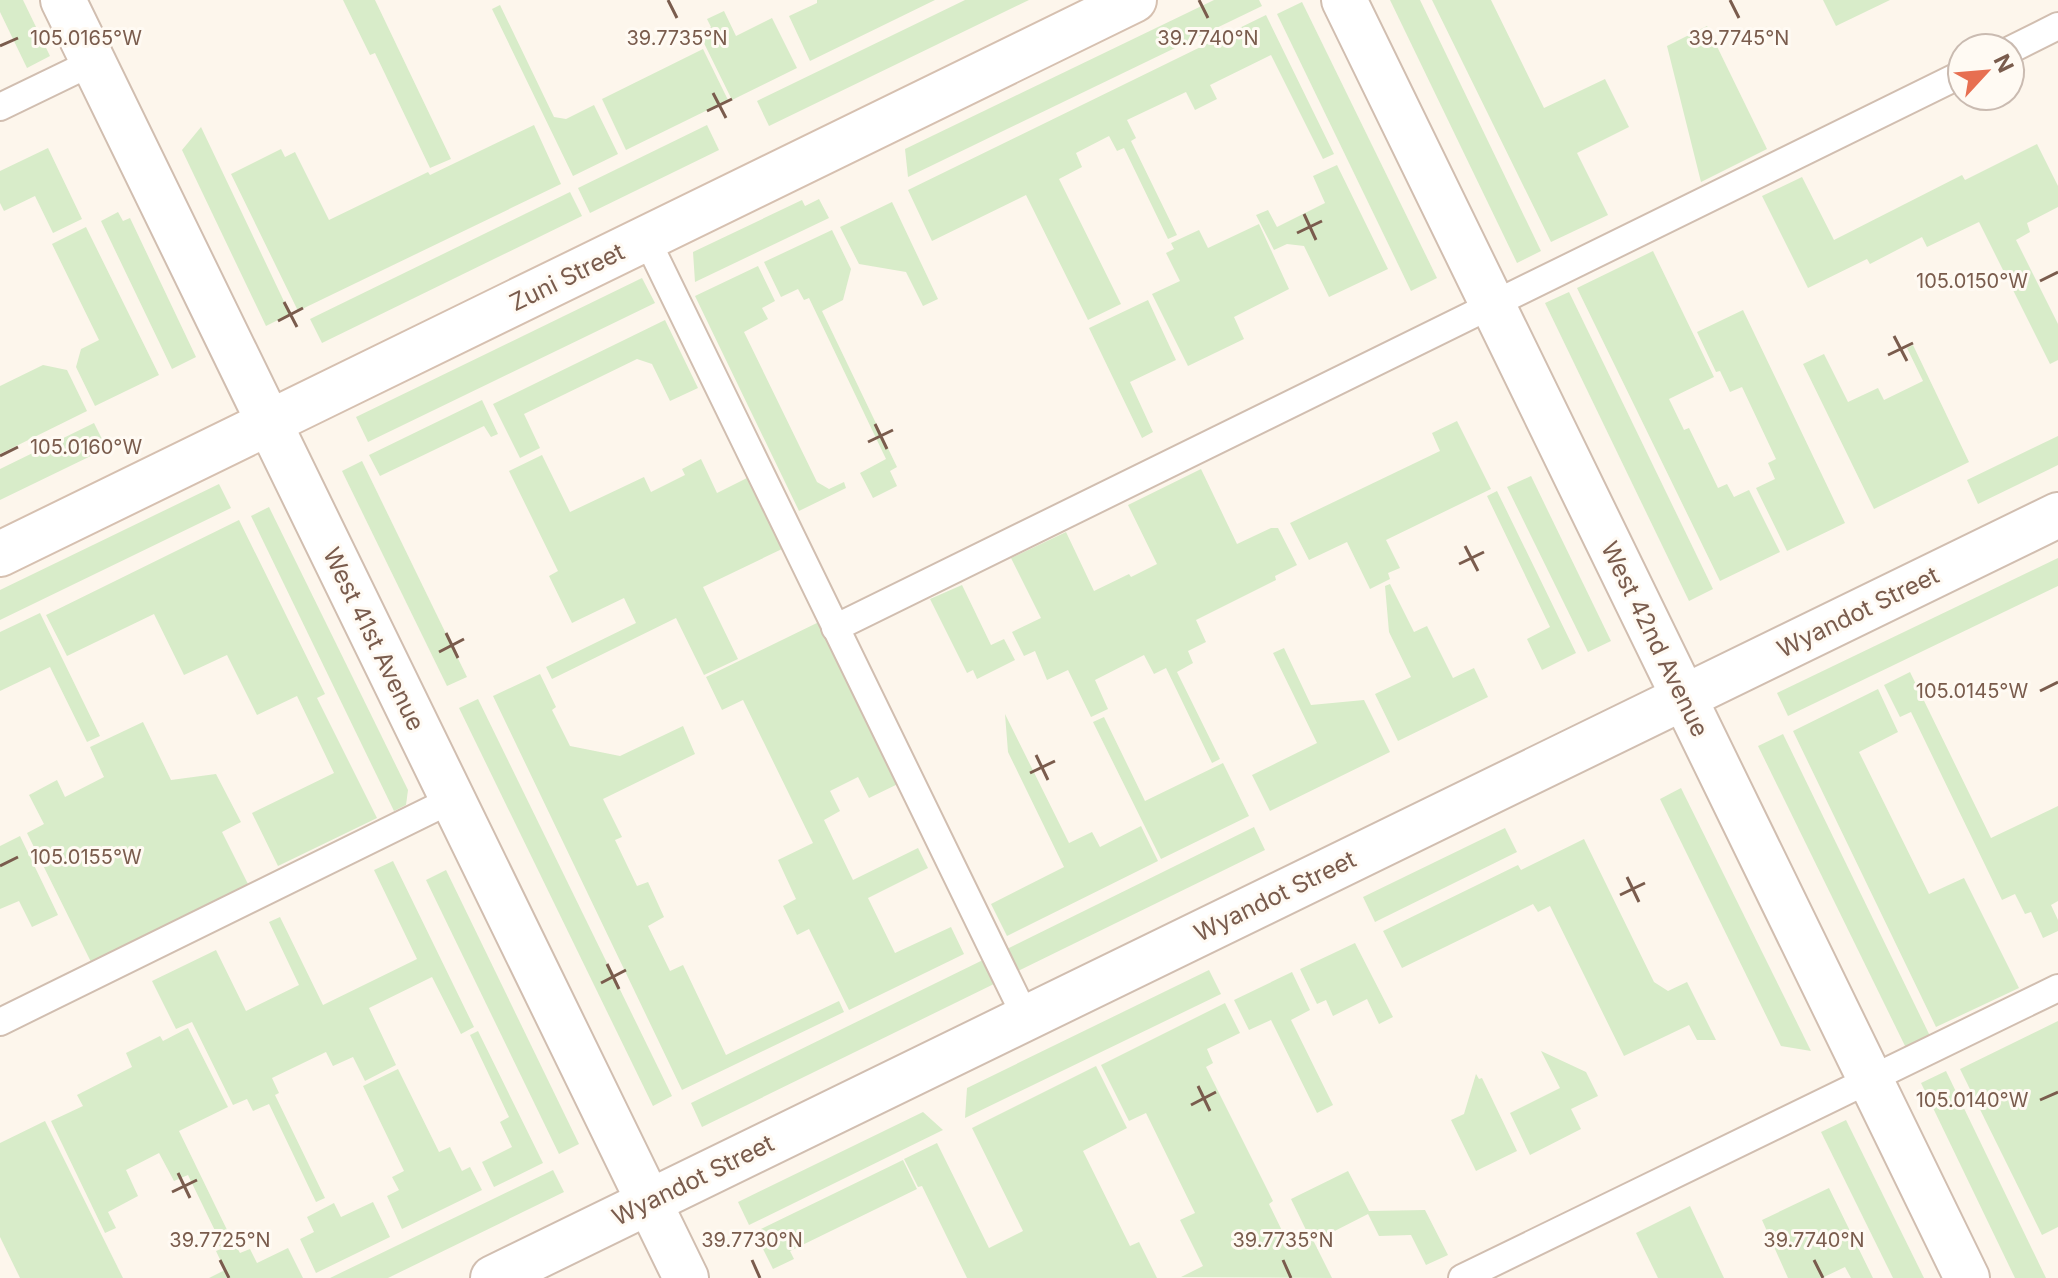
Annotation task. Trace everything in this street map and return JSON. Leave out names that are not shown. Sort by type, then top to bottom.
[{"type":"street","name":"West 41st Avenue","points":[[63,0],[686,1278]]},
{"type":"street","name":"Zuni Street","points":[[0,554],[1134,0]]},
{"type":"street","name":"West 42nd Avenue","points":[[1344,0],[1967,1278]]},
{"type":"street","name":"Wyandot Street","points":[[493,1278],[2058,515]]},
{"type":"lane","points":[[2026,42],[2058,26]]},
{"type":"lane","points":[[0,107],[93,62]]},
{"type":"lane","points":[[835,628],[1946,82]]},
{"type":"lane","points":[[646,238],[1026,1018]]},
{"type":"lane","points":[[0,1022],[453,799]]},
{"type":"lane","points":[[1462,1278],[2058,988]]},
{"type":"green space","points":[[0,0],[23,0],[50,56],[27,68],[0,12]]},
{"type":"green space","points":[[343,0],[375,0],[451,159],[430,168],[375,53],[370,55]]},
{"type":"green space","points":[[817,0],[935,0],[810,61],[789,16],[817,3]]},
{"type":"green space","points":[[965,0],[1029,0],[769,126],[757,101]]},
{"type":"green space","points":[[1214,0],[1259,0],[1262,6],[908,177],[905,149]]},
{"type":"green space","points":[[1390,0],[1420,0],[1541,251],[1517,263]]},
{"type":"green space","points":[[1432,0],[1491,0],[1544,108],[1605,79],[1629,127],[1577,153],[1608,215],[1551,242]]},
{"type":"green space","points":[[1823,0],[1890,0],[1836,26]]},
{"type":"green space","points":[[1302,2],[1437,278],[1411,291],[1277,14]]},
{"type":"green space","points":[[500,5],[554,117],[566,119],[594,105],[618,154],[573,176],[492,9]]},
{"type":"green space","points":[[724,11],[736,36],[772,18],[797,68],[732,100],[699,33],[711,27],[707,19]]},
{"type":"green space","points":[[1266,15],[1334,154],[1323,159],[1271,55],[1210,85],[1217,99],[1195,110],[1186,92],[1127,120],[1136,138],[1131,141],[1177,235],[1168,239],[1124,148],[1117,151],[1109,136],[1076,153],[1082,167],[1059,179],[1121,304],[1088,320],[1026,195],[932,241],[908,190]]},
{"type":"green space","points":[[1707,26],[1767,149],[1701,182],[1667,46]]},
{"type":"green space","points":[[703,49],[728,100],[626,150],[602,99]]},
{"type":"green space","points":[[534,125],[561,184],[298,311],[231,174],[281,149],[285,157],[295,152],[329,220]]},
{"type":"green space","points":[[707,125],[719,150],[590,213],[578,188]]},
{"type":"green space","points":[[201,127],[290,314],[266,326],[182,150]]},
{"type":"green space","points":[[2037,144],[2058,186],[2058,207],[2027,223],[2030,232],[2016,240],[2058,324],[2058,360],[2050,364],[1979,222],[1927,247],[1922,237],[1870,264],[1867,259],[1808,288],[1762,196],[1802,177],[1834,240],[1962,175],[1965,180]]},
{"type":"green space","points":[[48,148],[82,219],[53,233],[35,196],[4,211],[0,203],[0,171]]},
{"type":"green space","points":[[1337,165],[1388,269],[1329,297],[1304,246],[1287,244],[1274,250],[1256,215],[1268,210],[1277,227],[1325,203],[1313,176]]},
{"type":"green space","points":[[570,192],[582,216],[322,343],[310,319]]},
{"type":"green space","points":[[819,199],[829,218],[695,282],[693,252],[802,200],[805,206]]},
{"type":"green space","points":[[892,202],[938,299],[923,306],[906,272],[859,264],[840,227]]},
{"type":"green space","points":[[118,212],[123,221],[130,218],[196,357],[172,369],[101,221]]},
{"type":"green space","points":[[1259,224],[1289,289],[1234,317],[1244,339],[1188,366],[1152,294],[1180,281],[1166,253],[1174,249],[1171,243],[1199,230],[1208,248]]},
{"type":"green space","points":[[86,227],[159,375],[95,406],[76,367],[81,349],[99,340],[52,244]]},
{"type":"green space","points":[[832,230],[851,269],[843,300],[822,311],[897,467],[890,471],[897,486],[873,498],[860,473],[886,459],[809,298],[804,300],[798,289],[781,297],[764,262]]},
{"type":"green space","points":[[1653,251],[1714,377],[1669,399],[1684,430],[1689,428],[1718,488],[1727,484],[1734,497],[1749,490],[1780,552],[1720,581],[1577,288]]},
{"type":"green space","points":[[758,266],[775,301],[762,308],[768,319],[744,332],[817,482],[829,489],[844,482],[846,488],[799,511],[695,296]]},
{"type":"green space","points":[[642,278],[655,303],[368,442],[356,417]]},
{"type":"green space","points":[[1569,292],[1713,589],[1689,601],[1545,303]]},
{"type":"green space","points":[[1148,300],[1176,360],[1130,382],[1153,432],[1142,438],[1089,328]]},
{"type":"green space","points":[[1743,310],[1845,523],[1787,551],[1756,488],[1775,479],[1768,463],[1776,459],[1742,387],[1730,392],[1720,371],[1716,372],[1697,332]]},
{"type":"green space","points":[[665,320],[698,388],[670,401],[652,364],[637,359],[524,414],[540,448],[520,458],[493,404]]},
{"type":"green space","points":[[1913,345],[1969,462],[1874,509],[1803,364],[1824,354],[1848,402],[1878,388],[1884,400],[1923,381],[1907,348]]},
{"type":"green space","points":[[43,365],[67,370],[87,411],[0,454],[0,386]]},
{"type":"green space","points":[[482,400],[498,434],[491,437],[484,426],[380,476],[369,455]]},
{"type":"green space","points":[[1457,421],[1491,489],[1386,540],[1400,568],[1388,573],[1390,579],[1370,589],[1347,542],[1309,560],[1290,523],[1440,451],[1432,433]]},
{"type":"green space","points":[[94,423],[104,443],[94,448],[97,453],[0,500],[0,469]]},
{"type":"green space","points":[[2058,436],[2058,465],[1978,504],[1967,480]]},
{"type":"green space","points":[[542,455],[570,512],[644,477],[651,492],[685,475],[682,469],[701,459],[717,493],[747,478],[782,549],[703,587],[738,659],[704,675],[676,618],[552,679],[546,667],[636,623],[624,598],[572,623],[549,576],[558,571],[509,471]]},
{"type":"green space","points":[[362,461],[467,677],[447,686],[342,471]]},
{"type":"green space","points":[[1201,469],[1237,544],[1271,528],[1278,528],[1297,565],[1275,576],[1276,580],[1196,620],[1206,642],[1188,651],[1193,663],[1177,672],[1220,759],[1212,763],[1166,668],[1154,674],[1144,655],[1095,680],[1108,709],[1091,717],[1068,670],[1047,680],[1035,651],[1024,656],[1012,632],[1041,618],[1011,558],[1066,532],[1094,591],[1129,574],[1131,577],[1157,564],[1128,505]]},
{"type":"green space","points":[[1531,476],[1611,641],[1588,652],[1507,487]]},
{"type":"green space","points":[[219,484],[231,508],[0,620],[0,590]]},
{"type":"green space","points":[[1497,491],[1576,653],[1542,670],[1527,639],[1550,627],[1487,496]]},
{"type":"green space","points":[[269,507],[408,790],[406,805],[394,811],[251,516]]},
{"type":"green space","points":[[239,520],[325,694],[317,698],[377,818],[278,866],[252,813],[334,773],[297,696],[257,715],[227,655],[184,675],[154,614],[67,656],[46,615]]},
{"type":"green space","points":[[2058,558],[2058,586],[1788,716],[1777,693]]},
{"type":"green space","points":[[1390,584],[1414,632],[1427,626],[1453,678],[1474,668],[1488,697],[1398,741],[1375,694],[1411,677],[1389,632],[1385,586]]},
{"type":"green space","points":[[962,585],[991,645],[1004,639],[1015,660],[977,679],[973,670],[967,673],[930,599]]},
{"type":"green space","points":[[40,613],[100,736],[87,742],[50,667],[0,691],[0,632]]},
{"type":"green space","points":[[823,620],[902,782],[869,798],[858,777],[830,791],[840,811],[824,820],[853,880],[918,848],[928,868],[868,898],[895,953],[951,927],[964,954],[849,1010],[809,929],[797,935],[783,906],[796,899],[778,860],[813,843],[743,700],[722,710],[706,677]]},
{"type":"green space","points":[[1284,648],[1311,705],[1364,700],[1390,752],[1270,811],[1252,775],[1317,743],[1273,653]]},
{"type":"green space","points":[[1910,672],[1991,838],[2058,806],[2058,901],[2051,905],[2058,920],[2058,931],[2043,938],[2031,912],[2025,914],[2015,894],[2002,900],[1911,712],[1900,717],[1884,685]]},
{"type":"green space","points":[[540,674],[556,707],[552,710],[570,746],[620,756],[683,726],[695,754],[603,799],[622,837],[615,840],[637,886],[648,882],[664,917],[648,926],[670,971],[683,965],[726,1055],[839,1001],[844,1012],[682,1090],[493,696]]},
{"type":"green space","points":[[1878,689],[1898,732],[1859,752],[1929,894],[1964,878],[2019,988],[1936,1027],[1793,731]]},
{"type":"green space","points":[[478,699],[672,1096],[653,1106],[459,708]]},
{"type":"green space","points":[[1005,714],[1069,843],[1092,832],[1100,847],[1141,826],[1158,861],[1007,936],[991,904],[1064,867],[1008,752]]},
{"type":"green space","points":[[1104,717],[1145,801],[1223,763],[1249,816],[1161,859],[1093,722]]},
{"type":"green space","points":[[143,722],[171,780],[216,774],[241,822],[222,832],[248,884],[91,962],[27,833],[44,824],[29,795],[57,780],[65,797],[104,777],[90,747]]},
{"type":"green space","points":[[1783,734],[1931,1038],[1907,1050],[1758,746]]},
{"type":"green space","points":[[1681,788],[1811,1051],[1781,1046],[1660,799]]},
{"type":"green space","points":[[1254,827],[1265,850],[1016,972],[1005,950]]},
{"type":"green space","points":[[1505,828],[1517,852],[1375,922],[1363,897]]},
{"type":"green space","points":[[20,836],[58,915],[32,927],[19,901],[0,909],[0,846]]},
{"type":"green space","points":[[1584,839],[1654,982],[1668,991],[1687,982],[1716,1040],[1697,1040],[1689,1025],[1624,1056],[1550,906],[1538,912],[1533,904],[1402,968],[1383,931],[1518,865],[1521,870]]},
{"type":"green space","points":[[393,861],[474,1027],[461,1034],[432,977],[369,1008],[396,1065],[365,1081],[353,1057],[333,1066],[326,1052],[272,1078],[279,1093],[275,1095],[325,1198],[316,1202],[269,1104],[253,1111],[247,1099],[233,1105],[192,1022],[176,1029],[152,981],[216,950],[246,1011],[299,985],[269,922],[280,917],[323,1005],[417,959],[374,870]]},
{"type":"green space","points":[[446,870],[579,1144],[559,1154],[426,880]]},
{"type":"green space","points":[[1355,943],[1393,1017],[1379,1024],[1367,999],[1333,1016],[1326,1000],[1317,1004],[1300,969]]},
{"type":"green space","points":[[987,958],[998,982],[702,1127],[691,1103]]},
{"type":"green space","points":[[1209,970],[1221,994],[965,1118],[967,1088]]},
{"type":"green space","points":[[1292,972],[1310,1010],[1291,1020],[1333,1105],[1317,1113],[1271,1020],[1249,1030],[1234,1000]]},
{"type":"green space","points":[[1225,1003],[1240,1033],[1207,1049],[1213,1063],[1206,1067],[1273,1201],[1269,1204],[1288,1243],[1309,1232],[1332,1278],[1181,1277],[1203,1266],[1180,1220],[1195,1213],[1146,1113],[1129,1121],[1101,1065]]},
{"type":"green space","points":[[2058,1021],[2058,1227],[2042,1235],[1960,1069]]},
{"type":"green space","points":[[188,1028],[228,1107],[179,1131],[230,1236],[220,1241],[188,1175],[174,1181],[159,1153],[126,1170],[138,1196],[108,1212],[116,1228],[105,1233],[51,1121],[83,1106],[77,1095],[132,1067],[126,1053],[160,1036],[163,1041]]},
{"type":"green space","points":[[478,1031],[543,1163],[494,1187],[482,1162],[512,1147],[500,1122],[509,1117],[470,1035]]},
{"type":"green space","points":[[1541,1051],[1586,1072],[1598,1096],[1571,1109],[1581,1129],[1530,1155],[1510,1113],[1560,1088]]},
{"type":"green space","points":[[1096,1066],[1127,1128],[1083,1151],[1130,1246],[1139,1242],[1157,1278],[967,1278],[922,1186],[918,1187],[904,1159],[937,1143],[989,1248],[1023,1231],[972,1128]]},
{"type":"green space","points":[[398,1069],[439,1152],[450,1147],[462,1171],[470,1167],[482,1190],[402,1229],[387,1196],[399,1190],[392,1177],[404,1171],[363,1086]]},
{"type":"green space","points":[[1946,1071],[2046,1278],[2015,1278],[1921,1083]]},
{"type":"green space","points":[[1476,1074],[1479,1079],[1482,1078],[1517,1151],[1476,1171],[1451,1120],[1464,1114]]},
{"type":"green space","points":[[923,1112],[943,1130],[749,1225],[738,1202]]},
{"type":"green space","points":[[1846,1120],[1924,1278],[1893,1278],[1821,1132]]},
{"type":"green space","points":[[45,1121],[123,1278],[20,1278],[0,1237],[0,1143]]},
{"type":"green space","points":[[903,1160],[917,1189],[790,1251],[794,1259],[773,1269],[758,1239],[761,1229]]},
{"type":"green space","points":[[553,1170],[564,1192],[388,1278],[330,1278]]},
{"type":"green space","points":[[1348,1171],[1369,1211],[1425,1210],[1448,1255],[1426,1265],[1411,1235],[1379,1236],[1368,1214],[1317,1240],[1311,1229],[1306,1230],[1291,1199]]},
{"type":"green space","points":[[1829,1188],[1873,1278],[1851,1278],[1845,1267],[1822,1278],[1788,1278],[1762,1220]]},
{"type":"green space","points":[[373,1202],[390,1237],[316,1273],[300,1239],[314,1232],[307,1217],[334,1203],[341,1217]]},
{"type":"green space","points":[[1690,1206],[1724,1278],[1658,1278],[1636,1233]]},
{"type":"green space","points":[[232,1239],[240,1253],[250,1249],[257,1263],[288,1248],[303,1278],[209,1278],[225,1270],[216,1251],[221,1249],[219,1245]]}]
